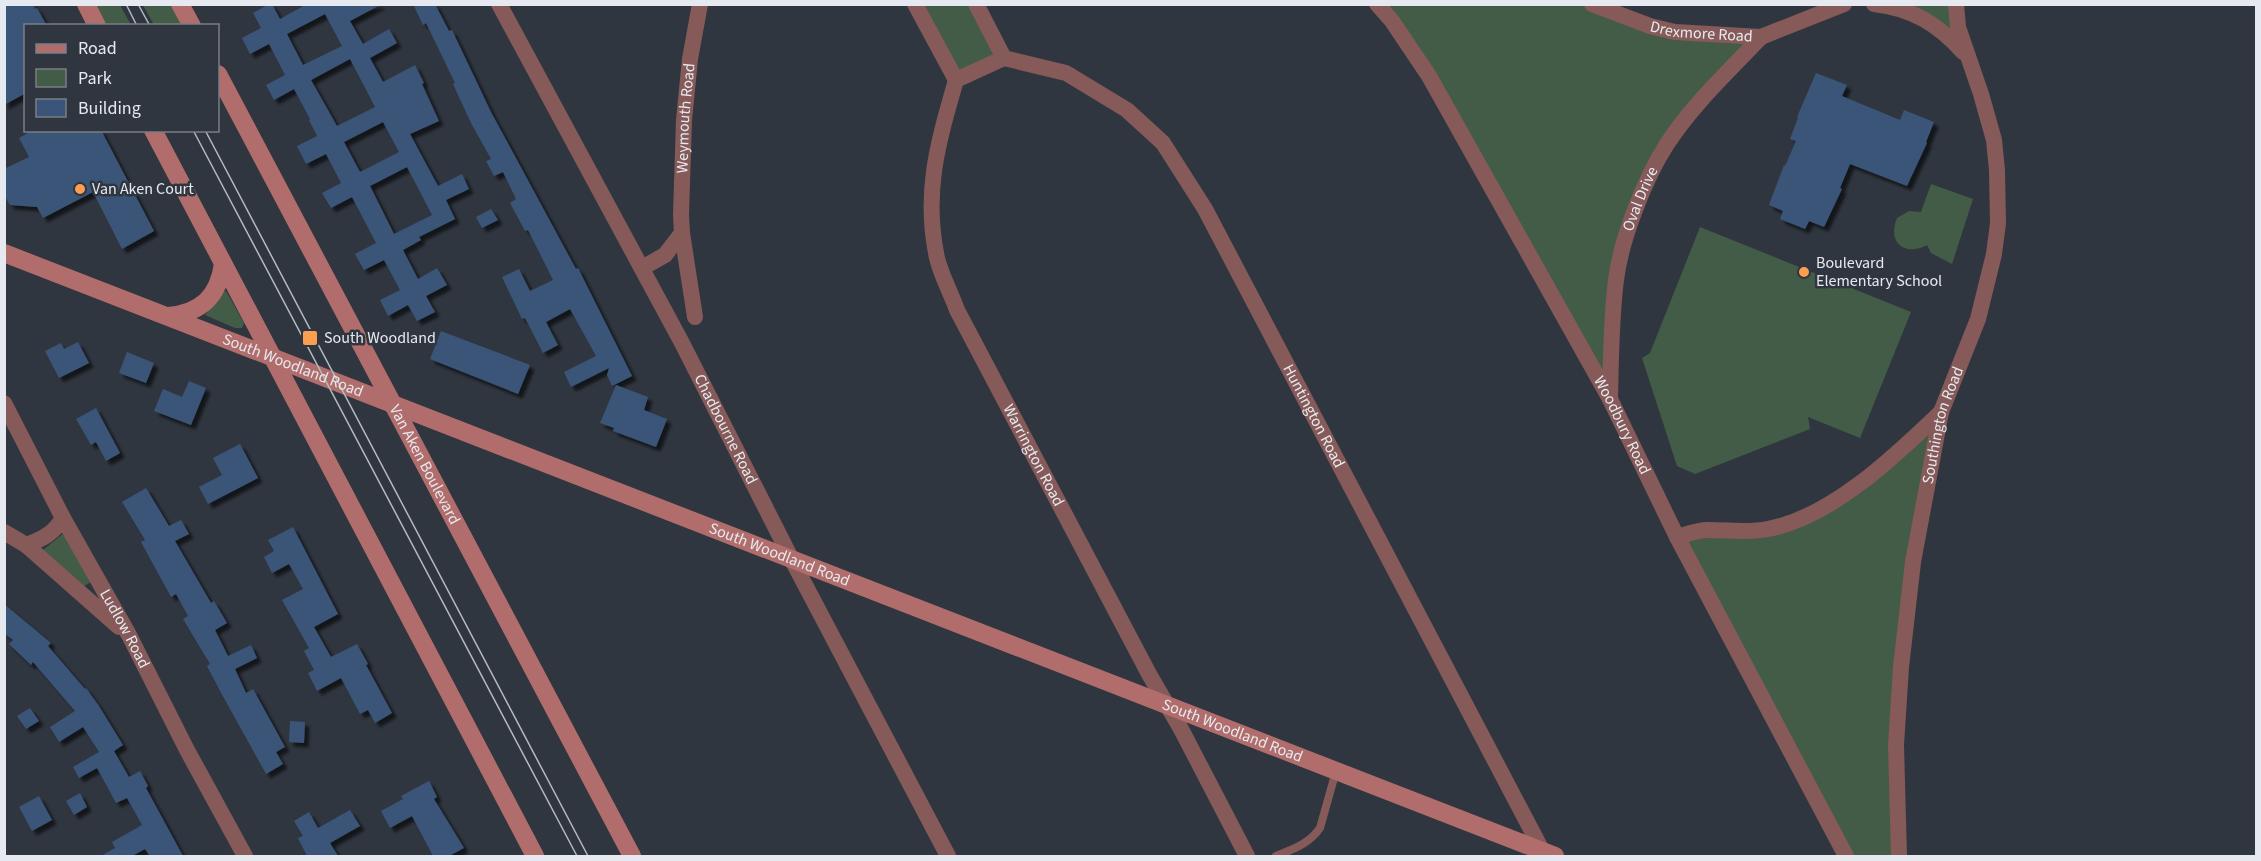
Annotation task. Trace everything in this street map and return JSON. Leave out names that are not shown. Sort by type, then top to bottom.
[{"type":"main road","points":[[86,4],[96,24]]},
{"type":"main road","points":[[180,4],[191,24]]},
{"type":"main road","name":"Van Aken Boulevard","points":[[219,76],[390,403],[632,856]]},
{"type":"main road","points":[[154,132],[535,856]]},
{"type":"main road","name":"South Woodland Road","points":[[4,253],[1166,704],[1548,855]]},
{"type":"main road","points":[[168,316],[185,315],[215,293],[221,282],[223,264]]},
{"type":"street","name":"Chadbourne Road","points":[[499,4],[682,343],[792,560],[948,856]]},
{"type":"street","name":"Weymouth Road","points":[[695,317],[682,233],[684,120],[690,59],[700,4]]},
{"type":"street","points":[[915,4],[956,80],[1004,58],[976,4]]},
{"type":"street","name":"Woodbury Road","points":[[1377,4],[1392,21],[1430,76],[1610,399],[1677,537],[1846,856]]},
{"type":"street","name":"Drexmore Road","points":[[1592,4],[1650,26],[1675,32],[1761,38],[1844,4]]},
{"type":"street","points":[[1874,4],[1905,10],[1920,16],[1936,26],[1967,57]]},
{"type":"street","name":"Southington Road","points":[[1899,856],[1896,745],[1901,667],[1913,562],[1941,412],[1978,319],[1994,254],[1998,223],[1994,140],[1982,94],[1958,27],[1956,4]]},
{"type":"street","name":"Oval Drive","points":[[1610,399],[1616,277],[1648,178],[1667,144],[1687,118],[1761,38]]},
{"type":"street","name":"Huntington Road","points":[[1004,58],[1066,73],[1127,110],[1163,143],[1205,209],[1548,855]]},
{"type":"street","name":"Warrington Road","points":[[956,80],[936,151],[930,207],[938,259],[957,310],[1247,856]]},
{"type":"street","points":[[642,268],[665,255],[682,233]]},
{"type":"street","name":"Ludlow Road","points":[[4,403],[63,518],[129,635],[187,750],[245,856]]},
{"type":"street","points":[[1677,537],[1700,531],[1770,529],[1811,513],[1836,499],[1900,451],[1941,412]]},
{"type":"street","points":[[26,545],[43,540],[56,530],[63,518]]},
{"type":"street","points":[[4,532],[26,545],[129,635]]},
{"type":"lane","points":[[1276,856],[1308,842],[1315,836],[1320,828],[1336,771]]},
{"type":"green space","points":[[95,5],[120,5],[130,24],[105,24]]},
{"type":"green space","points":[[143,5],[171,5],[181,24],[153,24]]},
{"type":"green space","points":[[915,5],[976,5],[1004,58],[956,80]]},
{"type":"green space","points":[[1377,5],[1592,5],[1619,16],[1761,37],[1667,144],[1624,247],[1610,399],[1429,76]]},
{"type":"green space","points":[[1874,5],[1956,5],[1952,40]]},
{"type":"green space","points":[[1931,184],[1973,199],[1952,264],[1931,253],[1927,245],[1919,248],[1905,248],[1896,240],[1894,234],[1897,218],[1909,211],[1921,212]]},
{"type":"green space","points":[[1700,227],[1911,312],[1860,438],[1808,417],[1810,429],[1695,474],[1677,466],[1642,358],[1650,353]]},
{"type":"green space","points":[[226,291],[244,323],[242,328],[235,328],[205,315],[222,292]]},
{"type":"green space","points":[[1941,412],[1901,667],[1899,856],[1846,856],[1677,537],[1736,532],[1811,513]]},
{"type":"green space","points":[[64,533],[91,582],[84,586],[43,550]]},
{"type":"building","points":[[4,4],[33,4],[46,24],[24,24],[24,94],[4,105]]},
{"type":"building","points":[[272,4],[280,19],[307,4],[382,4],[350,21],[363,44],[389,29],[397,43],[370,58],[383,82],[415,65],[439,121],[410,134],[438,186],[462,174],[469,189],[446,200],[455,219],[419,237],[421,240],[403,250],[418,279],[437,268],[447,285],[426,296],[435,312],[417,321],[408,305],[388,316],[380,300],[400,290],[384,260],[364,270],[355,254],[376,243],[352,197],[331,208],[322,193],[341,183],[326,154],[306,164],[297,146],[317,136],[294,89],[274,100],[266,85],[285,75],[269,44],[250,54],[242,38],[261,28],[253,13]],"holes":[[[325,14],[342,46],[303,65],[287,34]],[[350,59],[375,107],[337,126],[311,80]],[[383,122],[399,152],[360,172],[344,142]],[[407,167],[432,215],[394,234],[370,186]]]},
{"type":"building","points":[[413,4],[435,4],[449,31],[452,30],[491,112],[576,269],[578,268],[632,376],[612,386],[607,375],[609,368],[571,387],[564,372],[596,356],[570,309],[546,322],[558,345],[543,353],[525,318],[522,319],[502,277],[519,269],[530,291],[553,280],[528,230],[525,231],[510,203],[516,199],[503,172],[494,176],[486,161],[491,159],[471,123],[453,84],[455,83],[426,23],[423,25]]},
{"type":"building","points":[[1816,73],[1847,85],[1842,96],[1900,120],[1904,110],[1934,122],[1907,186],[1850,164],[1840,188],[1842,189],[1824,227],[1809,221],[1805,229],[1780,219],[1783,211],[1769,205],[1796,141],[1790,139]]},
{"type":"building","name":"Van Aken Court","points":[[30,132],[102,132],[154,231],[122,249],[93,192],[43,218],[37,207],[10,205],[4,195],[4,169],[29,157],[19,138]]},
{"type":"building","points":[[491,209],[498,220],[482,228],[476,217]]},
{"type":"building","points":[[441,331],[530,365],[518,394],[430,359]]},
{"type":"building","points":[[78,342],[89,363],[59,378],[45,351],[61,343],[64,349]]},
{"type":"building","points":[[127,352],[154,363],[146,383],[119,373]]},
{"type":"building","points":[[189,381],[206,388],[191,425],[154,411],[163,389],[182,397]]},
{"type":"building","points":[[616,385],[648,397],[644,410],[667,419],[656,447],[613,431],[614,428],[600,423]]},
{"type":"building","points":[[96,408],[120,453],[106,461],[96,442],[91,445],[76,419]]},
{"type":"building","points":[[240,444],[258,478],[208,504],[199,487],[222,475],[213,458]]},
{"type":"building","points":[[146,488],[169,526],[181,520],[189,534],[175,541],[211,603],[214,601],[227,623],[215,630],[228,656],[251,645],[257,658],[235,669],[246,693],[253,689],[285,747],[276,752],[283,764],[266,774],[207,666],[210,664],[183,619],[188,616],[176,594],[171,597],[141,542],[145,540],[122,502]]},
{"type":"building","points":[[293,527],[338,614],[314,627],[331,657],[357,644],[392,713],[375,723],[368,710],[360,714],[341,678],[317,691],[308,673],[314,670],[304,651],[309,648],[282,600],[303,589],[289,564],[272,573],[264,557],[274,551],[268,540]]},
{"type":"building","points":[[4,604],[51,643],[48,646],[99,706],[123,745],[114,751],[129,777],[140,771],[148,786],[146,788],[183,856],[150,856],[145,849],[132,856],[101,856],[115,848],[112,842],[142,825],[127,798],[116,803],[97,768],[79,778],[73,767],[99,752],[83,727],[59,742],[50,727],[75,711],[33,662],[31,665],[9,644],[13,640],[4,633]]},
{"type":"building","points":[[30,708],[39,721],[26,729],[17,716]]},
{"type":"building","points":[[290,721],[305,722],[304,743],[289,742]]},
{"type":"building","points":[[429,781],[437,797],[434,799],[464,848],[449,856],[433,856],[412,816],[390,828],[381,811],[403,799],[401,796]]},
{"type":"building","points":[[80,793],[87,807],[74,815],[66,801]]},
{"type":"building","points":[[39,796],[52,820],[32,831],[19,807]]},
{"type":"building","points":[[350,810],[360,826],[330,843],[338,856],[307,856],[298,838],[303,836],[294,821],[309,812],[318,828]]},
{"type":"tram line","points":[[126,4],[136,24]]},
{"type":"tram line","points":[[138,4],[149,24]]},
{"type":"tram line","points":[[194,132],[577,856]]},
{"type":"tram line","points":[[206,132],[588,856]]},
{"type":"place","name":"Van Aken Court","points":[[80,189]]},
{"type":"place","name":"Boulevard Elementary School","points":[[1804,272]]},
{"type":"place","name":"South Woodland","points":[[310,338]]}]
